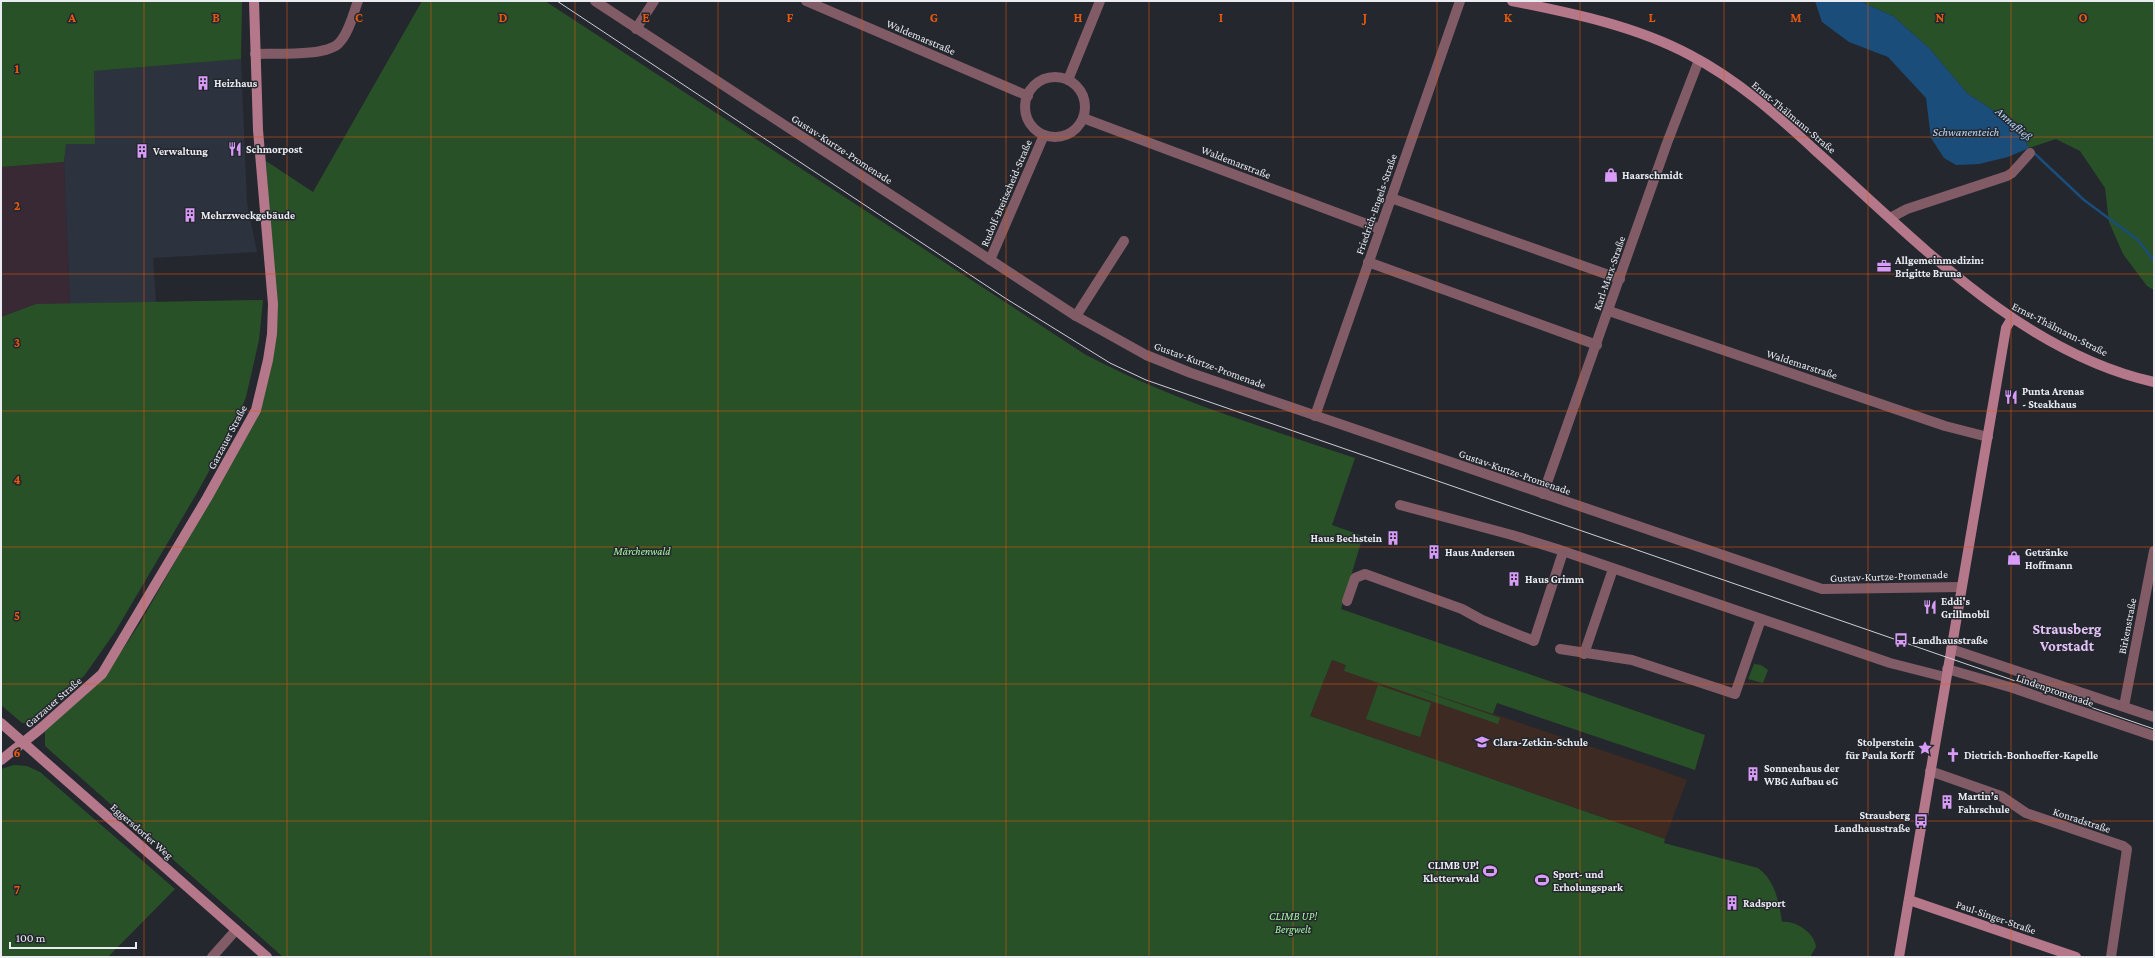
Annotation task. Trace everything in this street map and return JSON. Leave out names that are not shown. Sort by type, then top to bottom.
[{"type":"street","name":"Garzauer Straße","points":[[1,760],[83,693],[102,674],[214,486],[256,410],[268,360],[272,334],[273,304],[261,176],[254,54],[254,1]]},
{"type":"street","points":[[254,54],[311,52],[338,45],[344,36],[358,1]]},
{"type":"street","name":"Gustav-Kurtze-Promenade","points":[[595,1],[1076,316],[1152,357],[1315,416],[1822,589],[1870,590],[1953,586],[1961,587]]},
{"type":"street","points":[[636,28],[654,1]]},
{"type":"street","name":"Waldemarstraße","points":[[806,1],[1028,96]]},
{"type":"street","points":[[1068,80],[1100,1]]},
{"type":"street","name":"Friedrich-Engels-Straße","points":[[1315,416],[1460,1]]},
{"type":"street","name":"Ernst-Thälmann-Straße","points":[[1512,1],[1573,14],[1621,28],[1673,47],[1699,60],[1767,107],[1890,218],[1988,302],[2012,318],[2082,356],[2125,373],[2154,382]]},
{"type":"street","name":"Karl-Marx-Straße","points":[[1543,494],[1685,93],[1699,60]]},
{"type":"street","points":[[1028,96],[1033,88],[1045,80],[1059,78],[1068,80],[1081,92],[1084,105],[1083,118]]},
{"type":"street","name":"Rudolf-Breitscheid-Straße","points":[[1028,96],[1026,115],[1030,124],[1044,135],[1056,137],[1069,134],[1079,126],[1083,118]]},
{"type":"street","name":"Waldemarstraße","points":[[1083,118],[1380,229]]},
{"type":"street","name":"Rudolf-Breitscheid-Straße","points":[[990,260],[1044,135]]},
{"type":"street","points":[[1890,218],[1907,209],[2007,176],[2012,173],[2030,153]]},
{"type":"street","points":[[1391,198],[1620,279]]},
{"type":"street","points":[[1076,316],[1124,241]]},
{"type":"street","points":[[1368,262],[1597,345]]},
{"type":"street","name":"Waldemarstraße","points":[[1609,311],[1945,426],[1988,438]]},
{"type":"street","points":[[1899,957],[1946,673],[2006,328],[2012,318]]},
{"type":"street","points":[[1400,505],[1512,535],[1890,663],[1946,673]]},
{"type":"street","name":"Birkenstraße","points":[[2124,706],[2154,551]]},
{"type":"street","points":[[1347,601],[1355,578],[1365,574],[1462,609],[1482,620],[1534,641],[1563,552]]},
{"type":"street","points":[[1584,654],[1613,569]]},
{"type":"street","points":[[1560,649],[1584,654],[1632,660],[1735,694],[1761,619]]},
{"type":"street","name":"Lindenpromenade","points":[[1951,649],[2154,717]]},
{"type":"street","name":"Lindenpromenade","points":[[1946,673],[2013,688],[2154,736]]},
{"type":"street","name":"Eggersdorfer Weg","points":[[1,723],[267,957]]},
{"type":"street","name":"Konradstraße","points":[[1930,771],[2001,796],[2026,813],[2128,849],[2111,957]]},
{"type":"street","name":"Paul-Singer-Straße","points":[[1909,900],[2076,957]]},
{"type":"street","points":[[212,957],[236,930]]},
{"type":"shaded area","points":[[241,59],[247,203],[257,252],[153,258],[156,302],[70,304],[64,162],[66,144],[95,141],[94,71]]},
{"type":"shaded area","points":[[64,162],[70,304],[36,304],[1,317],[1,167]]},
{"type":"shaded area","name":"Clara-Zetkin-Schule","points":[[1332,660],[1687,780],[1665,839],[1310,716]]},
{"type":"green space","points":[[1,1],[242,1],[241,59],[94,71],[95,144],[66,144],[64,162],[1,167]]},
{"type":"green space","name":"Märchenwald","points":[[422,1],[545,1],[1086,355],[1151,386],[1184,399],[1252,424],[1355,458],[1332,525],[1363,536],[1341,609],[1705,735],[1695,770],[1497,703],[1493,714],[1400,683],[1500,718],[1498,724],[1344,671],[1346,665],[1332,660],[1310,716],[1665,839],[1664,843],[1758,868],[1764,873],[1772,885],[1778,899],[1782,922],[1793,923],[1804,928],[1815,942],[1816,947],[1810,957],[283,957],[45,746],[45,731],[90,691],[111,667],[140,623],[249,432],[276,321],[266,161],[313,192]]},
{"type":"green space","points":[[1860,1],[2154,1],[2154,290],[2147,286],[2123,254],[2109,222],[2105,188],[2080,151],[2056,139],[2029,148],[2018,127],[1967,93],[1930,49],[1893,16]]},
{"type":"green space","points":[[263,300],[259,340],[246,397],[237,420],[197,493],[115,632],[84,676],[41,716],[29,723],[22,723],[1,705],[1,317],[36,304]]},
{"type":"green space","points":[[1754,664],[1761,665],[1768,670],[1763,683],[1748,679]]},
{"type":"green space","points":[[1378,685],[1431,703],[1420,737],[1366,719]]},
{"type":"green space","points":[[14,765],[27,766],[40,772],[175,889],[108,957],[1,957],[1,769]]},
{"type":"water","name":"Schwanenteich","points":[[1815,1],[1860,1],[1893,16],[1930,49],[1967,93],[2018,127],[2029,148],[2008,157],[1979,164],[1956,165],[1944,158],[1931,138],[1926,98],[1888,57],[1849,42],[1822,22]]},
{"type":"waterway","name":"Annafließ","points":[[2033,152],[2084,200],[2138,240],[2154,261]]},
{"type":"tram line","points":[[557,1],[1005,298],[1110,363],[1146,380],[2154,729]]},
{"type":"place","name":"Heizhaus","points":[[203,83]]},
{"type":"place","name":"Schmorpost","points":[[235,149]]},
{"type":"place","name":"Verwaltung","points":[[142,151]]},
{"type":"place","name":"Haarschmidt","points":[[1611,175]]},
{"type":"place","name":"Mehrzweckgebäude","points":[[190,215]]},
{"type":"place","name":"Allgemeinmedizin: Brigitte Bruna","points":[[1884,266]]},
{"type":"place","name":"Punta Arenas - Steakhaus","points":[[2011,397]]},
{"type":"place","name":"Haus Bechstein","points":[[1393,538]]},
{"type":"place","name":"Haus Andersen","points":[[1434,552]]},
{"type":"place","name":"Getränke Hoffmann","points":[[2014,558]]},
{"type":"place","name":"Haus Grimm","points":[[1514,579]]},
{"type":"place","name":"Eddi's Grillmobil","points":[[1930,607]]},
{"type":"place","name":"Landhausstraße","points":[[1901,640]]},
{"type":"place","name":"Clara-Zetkin-Schule","points":[[1482,742]]},
{"type":"place","name":"Stolperstein für Paula Korff","points":[[1925,748]]},
{"type":"place","name":"Dietrich-Bonhoeffer-Kapelle","points":[[1953,755]]},
{"type":"place","name":"Sonnenhaus der WBG Aufbau eG","points":[[1753,774]]},
{"type":"place","name":"Martin’s Fahrschule","points":[[1947,802]]},
{"type":"place","name":"Strausberg Landhausstraße","points":[[1921,821]]},
{"type":"place","name":"CLIMB UP! Kletterwald","points":[[1490,871]]},
{"type":"place","name":"Sport- und Erholungspark","points":[[1542,880]]},
{"type":"place","name":"Radsport","points":[[1732,903]]},
{"type":"district","name":"Strausberg Vorstadt","points":[[2067,638]]},
{"type":"park label","name":"CLIMB UP! Bergwelt","points":[[1293,922]]}]
